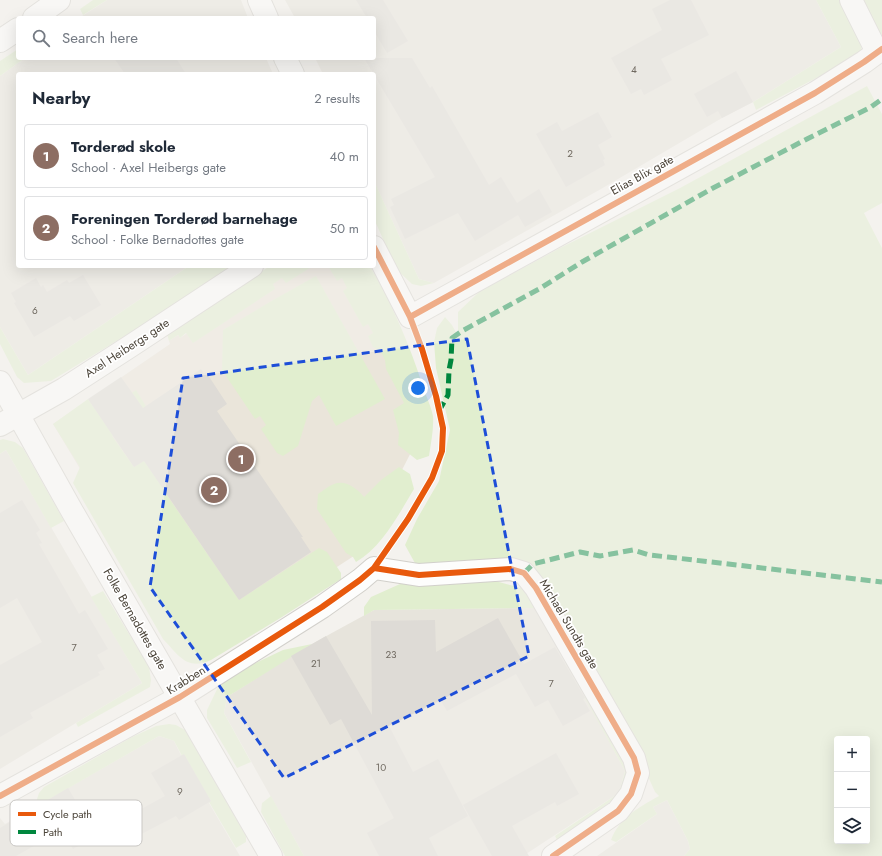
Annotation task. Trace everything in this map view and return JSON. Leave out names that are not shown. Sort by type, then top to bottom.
[{"type":"street","points":[[37,16],[60,0]]},
{"type":"street","points":[[259,0],[266,16]]},
{"type":"street","points":[[851,0],[879,50]]},
{"type":"street","points":[[0,42],[16,30]]},
{"type":"street","name":"Elias Blix gate","points":[[376,251],[410,317],[815,92],[864,62],[879,50]]},
{"type":"street","points":[[286,60],[291,72]]},
{"type":"street","name":"Axel Heibergs gate","points":[[0,426],[18,414],[64,389],[249,268]]},
{"type":"street","name":"Folke Bernadottes gate","points":[[0,382],[72,511],[271,856]]},
{"type":"street","name":"Krabben","points":[[0,796],[180,698],[322,607],[360,580],[374,568]]},
{"type":"street","name":"Michael Sundts gate","points":[[374,568],[419,575],[511,569],[524,573],[536,588],[634,758],[638,773],[631,794],[618,811],[553,856]]},
{"type":"highlighted area","points":[[467,339],[529,656],[284,778],[150,587],[183,378]]},
{"type":"shaded area","points":[[107,0],[241,0],[247,16],[82,16]]},
{"type":"shaded area","points":[[285,0],[816,0],[841,47],[753,102],[722,118],[601,189],[434,283],[419,279],[376,185],[376,72],[322,72],[316,60],[376,60],[376,16],[294,16]]},
{"type":"shaded area","points":[[22,60],[267,60],[272,72],[16,72],[16,268],[186,268],[28,375],[0,327],[0,76]]},
{"type":"shaded area","points":[[284,268],[354,268],[426,423],[360,552],[201,655],[129,550],[53,424],[170,344],[169,341],[178,335],[180,338]]},
{"type":"shaded area","points":[[6,450],[142,683],[0,769],[0,454]]},
{"type":"shaded area","points":[[537,608],[556,646],[566,664],[567,663],[625,771],[619,793],[523,856],[304,856],[224,713],[227,697],[291,656],[374,610]]},
{"type":"shaded area","points":[[159,736],[174,741],[181,755],[184,754],[211,801],[209,803],[240,856],[0,856],[0,818],[5,824],[10,821],[10,846],[142,846],[142,800],[47,800]]},
{"type":"shaded area","points":[[667,800],[688,841],[690,849],[684,856],[597,856],[657,814],[653,807]]},
{"type":"green space","points":[[93,0],[107,0],[83,15],[80,9]]},
{"type":"green space","points":[[816,0],[841,0],[858,33],[861,52],[756,110],[753,102],[841,47]]},
{"type":"green space","points":[[861,0],[882,0],[882,35],[875,28]]},
{"type":"green space","points":[[16,50],[16,60],[22,60],[0,76],[0,61]]},
{"type":"green space","points":[[867,86],[882,114],[882,203],[864,213],[882,248],[882,856],[684,856],[690,849],[688,841],[667,800],[653,807],[657,814],[616,842],[611,840],[624,819],[644,804],[659,796],[655,792],[628,732],[562,617],[565,614],[558,607],[540,577],[416,565],[405,545],[417,519],[439,481],[450,430],[436,368],[434,342],[437,328],[445,317],[452,325],[458,336],[458,312],[479,292],[560,248],[680,188]]},
{"type":"green space","points":[[376,185],[419,279],[434,283],[421,286],[412,284],[397,270],[376,223]]},
{"type":"green space","points":[[186,268],[228,268],[151,320],[51,381],[24,383],[17,377],[0,344],[0,327],[28,375]]},
{"type":"green space","points":[[267,268],[310,268],[286,283],[282,278],[273,284],[275,289],[193,343],[186,333],[180,338],[178,335],[169,341],[167,334],[178,325]]},
{"type":"green space","points":[[329,268],[371,268],[378,280],[406,340],[432,412],[433,425],[429,456],[417,460],[398,445],[399,433],[393,410],[404,403],[386,369],[385,360],[382,354],[373,347],[368,336],[373,333],[368,324],[363,327],[343,291],[347,288],[342,278],[337,281]]},
{"type":"green space","points":[[316,276],[385,399],[336,426],[319,395],[312,401],[298,446],[283,456],[277,453],[261,429],[266,425],[260,416],[255,419],[222,370],[223,330]]},
{"type":"green space","points":[[136,390],[149,411],[112,436],[134,467],[151,456],[173,489],[166,494],[239,600],[319,548],[327,552],[341,573],[341,579],[282,617],[211,660],[203,663],[189,663],[184,660],[163,639],[73,483],[80,467],[53,424],[88,399],[99,415]]},
{"type":"green space","points":[[3,439],[15,442],[23,448],[64,521],[51,528],[6,450],[0,454],[0,440]]},
{"type":"green space","points":[[399,467],[410,474],[414,489],[382,539],[365,556],[356,562],[353,557],[346,553],[317,509],[318,494],[332,485],[342,483],[355,488],[364,497],[381,480]]},
{"type":"green space","points":[[484,578],[525,589],[537,608],[374,610],[364,616],[364,607],[371,597],[400,584]]},
{"type":"green space","points":[[103,591],[149,667],[151,680],[150,687],[78,727],[76,723],[142,683],[91,597]]},
{"type":"green space","points":[[312,644],[227,697],[224,713],[251,762],[237,768],[207,718],[207,710],[219,685],[249,666],[283,650]]},
{"type":"green space","points":[[586,697],[594,704],[626,765],[629,774],[623,793],[557,840],[555,836],[619,793],[625,771],[585,698]]},
{"type":"green space","points":[[169,724],[176,725],[185,730],[246,836],[246,842],[236,848],[209,802],[211,801],[174,741],[159,736],[48,800],[37,800],[39,793],[44,787],[132,737],[156,726]]},
{"type":"green space","points":[[271,796],[304,856],[285,856],[261,812],[262,803]]},
{"type":"building","points":[[356,0],[383,0],[408,41],[387,53],[376,34],[376,16],[366,16]]},
{"type":"building","points":[[670,0],[691,0],[709,35],[661,59],[672,80],[644,95],[641,89],[631,94],[611,58],[662,30],[652,9]]},
{"type":"building","points":[[376,58],[412,58],[430,88],[432,86],[489,185],[501,177],[517,203],[539,189],[552,212],[525,227],[518,215],[475,241],[458,213],[405,239],[390,207],[394,205],[391,199],[435,177],[376,78],[376,72],[372,72],[365,60],[376,60]]},
{"type":"building","points":[[115,60],[177,60],[185,72],[124,72]]},
{"type":"building","points":[[736,71],[753,102],[722,118],[718,111],[707,117],[694,94]]},
{"type":"building","points":[[598,112],[612,137],[598,145],[605,159],[603,160],[605,165],[566,187],[536,134],[557,122],[562,131]]},
{"type":"building","points":[[83,275],[101,305],[74,321],[70,316],[34,337],[14,303],[16,302],[11,293],[36,278],[41,287],[43,285],[47,292],[67,280],[69,283]]},
{"type":"building","points":[[201,369],[204,374],[206,372],[227,404],[217,411],[303,537],[301,537],[311,552],[239,600],[144,461],[134,467],[88,399],[121,377],[143,408]]},
{"type":"building","points":[[22,500],[40,530],[36,533],[42,543],[39,544],[79,614],[85,610],[108,649],[97,655],[105,669],[98,672],[100,675],[30,713],[33,718],[0,737],[0,665],[42,642],[17,598],[0,608],[0,513]]},
{"type":"building","points":[[498,618],[524,664],[555,647],[585,698],[583,699],[590,711],[563,726],[548,700],[535,707],[516,674],[447,711],[441,701],[389,726],[413,772],[438,759],[468,816],[429,838],[438,856],[379,856],[367,833],[394,818],[341,719],[330,725],[291,656],[326,636],[372,715],[371,621],[435,620],[436,652]]},
{"type":"building","points":[[556,753],[579,794],[557,806],[555,802],[512,826],[529,856],[492,856],[463,805]]},
{"type":"building","points":[[184,754],[211,801],[179,820],[176,816],[142,834],[142,809],[165,796],[151,773]]},
{"type":"building","points":[[68,788],[75,800],[48,800]]},
{"type":"building","points":[[10,822],[10,846],[34,846],[16,856],[0,856],[0,828]]},
{"type":"marked path","points":[[439,411],[448,395],[452,338],[713,188],[871,107],[882,99]]},
{"type":"marked path","points":[[524,573],[533,564],[580,552],[600,556],[633,550],[649,555],[882,582]]},
{"type":"cycle path","points":[[410,317],[815,93],[882,49]]},
{"type":"cycle path","points":[[0,796],[180,697],[322,607],[360,580],[374,568],[408,519],[432,478],[442,451],[443,428],[436,396],[422,349],[410,317],[376,251]]},
{"type":"cycle path","points":[[374,568],[419,575],[511,569],[524,573],[536,588],[634,758],[638,773],[631,794],[618,811],[553,856]]},
{"type":"place","name":"Torderød skole","points":[[241,459]]},
{"type":"place","name":"Foreningen Torderød barnehage","points":[[214,490]]}]
